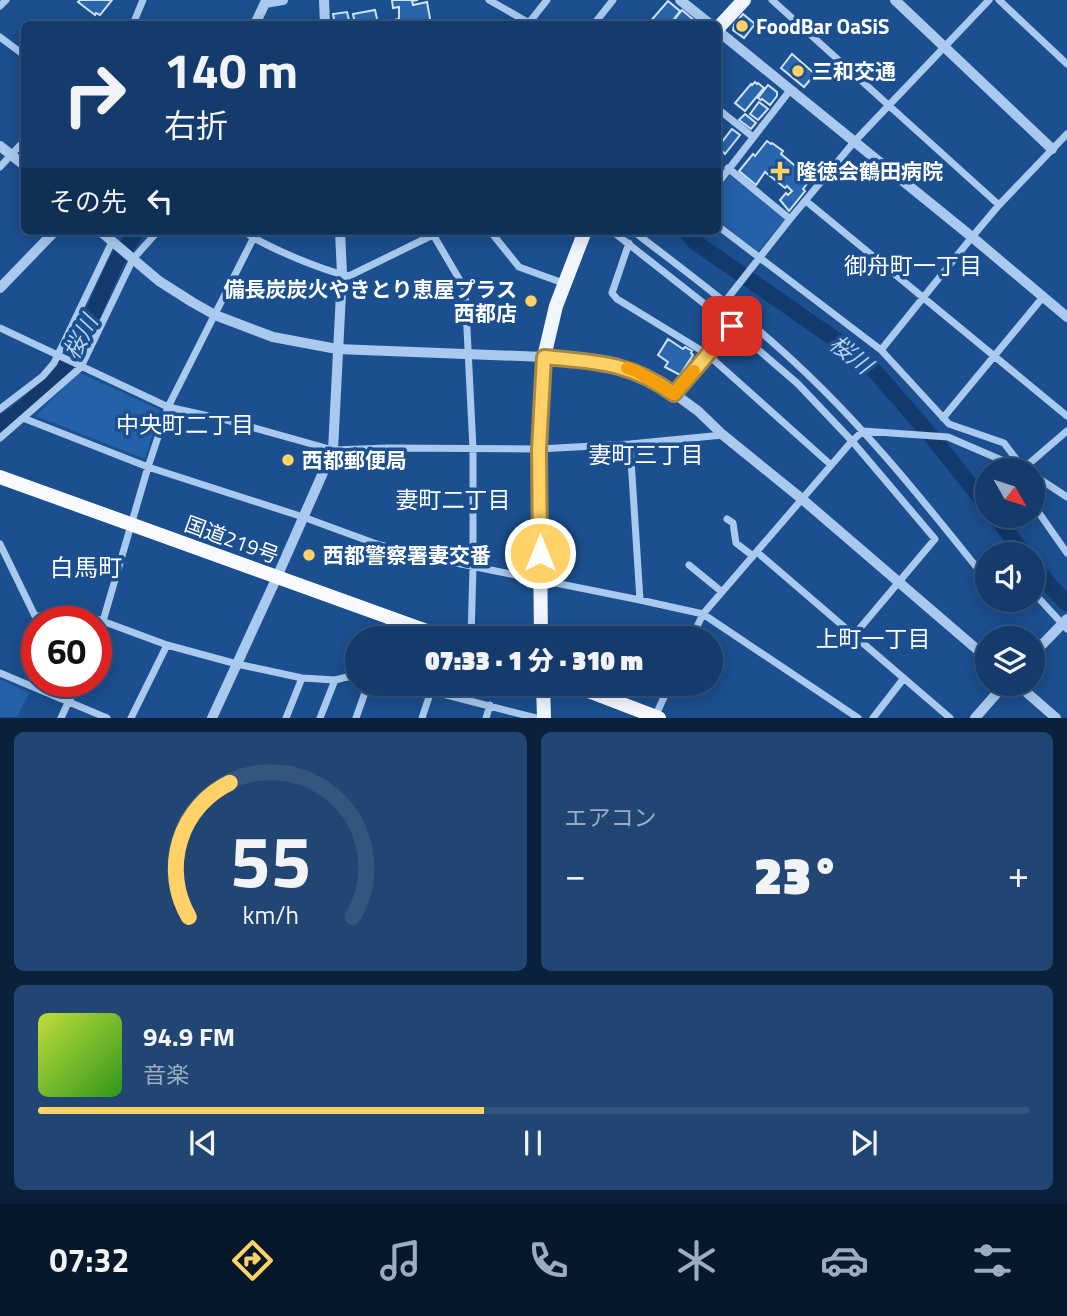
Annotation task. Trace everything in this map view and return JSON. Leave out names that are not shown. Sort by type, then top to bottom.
[{"type":"highway","name":"国道219号","points":[[0,477],[413,626]]},
{"type":"highway","points":[[601,696],[656,717]]},
{"type":"main road","points":[[721,26],[744,0]]},
{"type":"main road","points":[[541,626],[539,449],[544,357],[563,283],[583,235]]},
{"type":"main road","points":[[543,696],[544,718]]},
{"type":"street","points":[[0,6],[6,0]]},
{"type":"street","points":[[134,21],[143,0]]},
{"type":"street","points":[[260,21],[259,2],[283,0]]},
{"type":"street","points":[[324,0],[325,21]]},
{"type":"street","points":[[489,0],[524,21]]},
{"type":"street","points":[[531,21],[547,0]]},
{"type":"street","points":[[596,21],[613,0]]},
{"type":"street","points":[[680,0],[706,21]]},
{"type":"street","points":[[772,0],[999,205]]},
{"type":"street","points":[[895,0],[1052,149]]},
{"type":"street","points":[[716,313],[855,142],[989,0]]},
{"type":"street","points":[[999,0],[1067,64]]},
{"type":"street","points":[[721,31],[1067,317]]},
{"type":"street","points":[[0,37],[21,53]]},
{"type":"street","points":[[721,178],[791,89]]},
{"type":"street","points":[[721,110],[753,137]]},
{"type":"street","points":[[881,350],[999,205],[1067,134]]},
{"type":"street","points":[[0,167],[21,145]]},
{"type":"street","points":[[0,146],[21,162]]},
{"type":"street","points":[[728,168],[790,219]]},
{"type":"street","points":[[806,201],[1067,416]]},
{"type":"street","points":[[721,228],[881,350],[949,424],[1004,443],[1016,458]]},
{"type":"street","points":[[0,288],[51,235]]},
{"type":"street","points":[[105,235],[159,281],[192,302],[215,315],[273,337],[337,348],[544,357],[608,363],[636,371],[698,411],[975,648]]},
{"type":"street","points":[[0,438],[79,366],[132,258],[154,235]]},
{"type":"street","points":[[107,606],[168,407],[255,235],[303,260],[349,276],[429,235]]},
{"type":"street","points":[[212,718],[333,450],[342,274],[340,235]]},
{"type":"street","points":[[437,235],[465,289],[473,450],[471,626]]},
{"type":"street","points":[[493,235],[519,267],[563,283]]},
{"type":"street","points":[[618,235],[732,326],[799,384],[852,441],[935,540],[855,635]]},
{"type":"street","points":[[638,235],[725,302],[806,373],[912,486],[975,565]]},
{"type":"street","points":[[0,409],[43,376],[60,355],[114,243]]},
{"type":"street","points":[[629,243],[612,293],[617,299],[707,354],[831,465]]},
{"type":"street","points":[[943,418],[1043,297]]},
{"type":"street","points":[[674,394],[732,326]]},
{"type":"street","points":[[0,328],[168,407],[333,450],[539,449],[723,435]]},
{"type":"street","points":[[23,418],[148,467],[374,543],[421,556],[703,614],[858,718]]},
{"type":"street","points":[[697,626],[703,614],[863,431],[948,437],[1000,458]]},
{"type":"street","points":[[1039,458],[1067,431]]},
{"type":"street","points":[[630,444],[640,600]]},
{"type":"street","points":[[1045,483],[1067,497]]},
{"type":"street","points":[[727,519],[733,523],[736,542],[755,554],[855,635],[950,718]]},
{"type":"street","points":[[1045,522],[1067,553]]},
{"type":"street","points":[[0,544],[30,606]]},
{"type":"street","points":[[689,565],[722,592]]},
{"type":"street","points":[[1045,603],[1066,623],[1045,643]]},
{"type":"street","points":[[388,626],[391,618]]},
{"type":"street","points":[[112,624],[167,645],[237,664],[302,678],[335,680],[345,678]]},
{"type":"street","points":[[131,718],[167,645]]},
{"type":"street","points":[[0,673],[107,718]]},
{"type":"street","points":[[286,718],[302,678]]},
{"type":"street","points":[[873,718],[904,678]]},
{"type":"street","points":[[320,718],[335,680]]},
{"type":"street","points":[[356,718],[364,696]]},
{"type":"street","points":[[422,718],[430,696]]},
{"type":"street","points":[[453,696],[536,718]]},
{"type":"street","points":[[656,717],[665,696]]},
{"type":"street","points":[[975,718],[994,696]]},
{"type":"street","points":[[1031,696],[1056,718]]},
{"type":"street","points":[[61,718],[71,697]]},
{"type":"street","points":[[486,718],[490,705]]},
{"type":"shaded area","points":[[730,175],[785,219],[758,252],[721,222],[721,187]]},
{"type":"shaded area","points":[[78,372],[160,410],[145,459],[36,416]]},
{"type":"shaded area","points":[[0,679],[21,689],[21,697],[27,697],[17,717],[0,717]]},
{"type":"building","points":[[112,0],[100,15],[95,15],[78,2]]},
{"type":"building","points":[[392,0],[418,0],[412,1],[413,5],[427,2],[430,21],[388,21],[399,19],[399,7],[393,8]]},
{"type":"building","points":[[668,1],[680,11],[672,21],[651,21]]},
{"type":"building","points":[[375,10],[378,21],[354,21],[353,14]]},
{"type":"building","points":[[682,10],[695,21],[673,21]]},
{"type":"building","points":[[347,12],[349,21],[334,21],[333,14]]},
{"type":"building","points":[[743,14],[755,24],[744,38],[733,30]]},
{"type":"building","name":"三和交通","points":[[792,54],[815,74],[804,87],[781,68]]},
{"type":"building","points":[[755,82],[764,88],[745,111],[735,103]]},
{"type":"building","points":[[768,85],[777,92],[770,105],[758,98]]},
{"type":"building","points":[[759,102],[768,109],[758,120],[750,114]]},
{"type":"building","points":[[745,114],[756,123],[751,129],[739,120]]},
{"type":"building","points":[[732,129],[740,135],[725,154],[721,150],[721,143]]},
{"type":"building","name":"隆徳会鶴田病院","points":[[767,141],[783,151],[781,154],[799,169],[801,165],[814,175],[789,211],[780,200],[792,191],[787,186],[785,188],[765,172],[756,185],[739,171]]},
{"type":"building","points":[[668,339],[683,349],[685,347],[692,351],[693,355],[680,375],[665,367],[668,362],[658,355]]},
{"type":"waterway","name":"桜川","points":[[0,425],[54,381],[77,349],[116,262],[134,235]]},
{"type":"waterway","name":"桜川","points":[[689,235],[695,242],[845,346],[873,369],[975,491]]},
{"type":"waterway","name":"桜川","points":[[1004,528],[1015,542]]},
{"type":"waterway","name":"桜川","points":[[1045,579],[1067,603]]},
{"type":"slow traffic","points":[[627,368],[674,394],[694,371]]},
{"type":"place","name":"FoodBar OaSiS","points":[[742,26]]},
{"type":"place","name":"三和交通","points":[[798,71]]},
{"type":"place","name":"隆徳会鶴田病院","points":[[780,171]]},
{"type":"place","name":"備長炭炭火やきとり恵屋プラス 西都店","points":[[531,301]]},
{"type":"place","name":"西都郵便局","points":[[288,460]]},
{"type":"place","name":"西都警察署妻交番","points":[[309,555]]},
{"type":"district","name":"御舟町一丁目","points":[[913,265]]},
{"type":"district","name":"中央町二丁目","points":[[185,424]]},
{"type":"district","name":"妻町三丁目","points":[[646,454]]},
{"type":"district","name":"妻町二丁目","points":[[453,499]]},
{"type":"district","name":"白馬町","points":[[86,567]]},
{"type":"district","name":"上町一丁目","points":[[873,638]]},
{"type":"route","points":[[540,553],[539,449],[544,357],[608,363],[636,371],[674,394],[732,326]]}]
